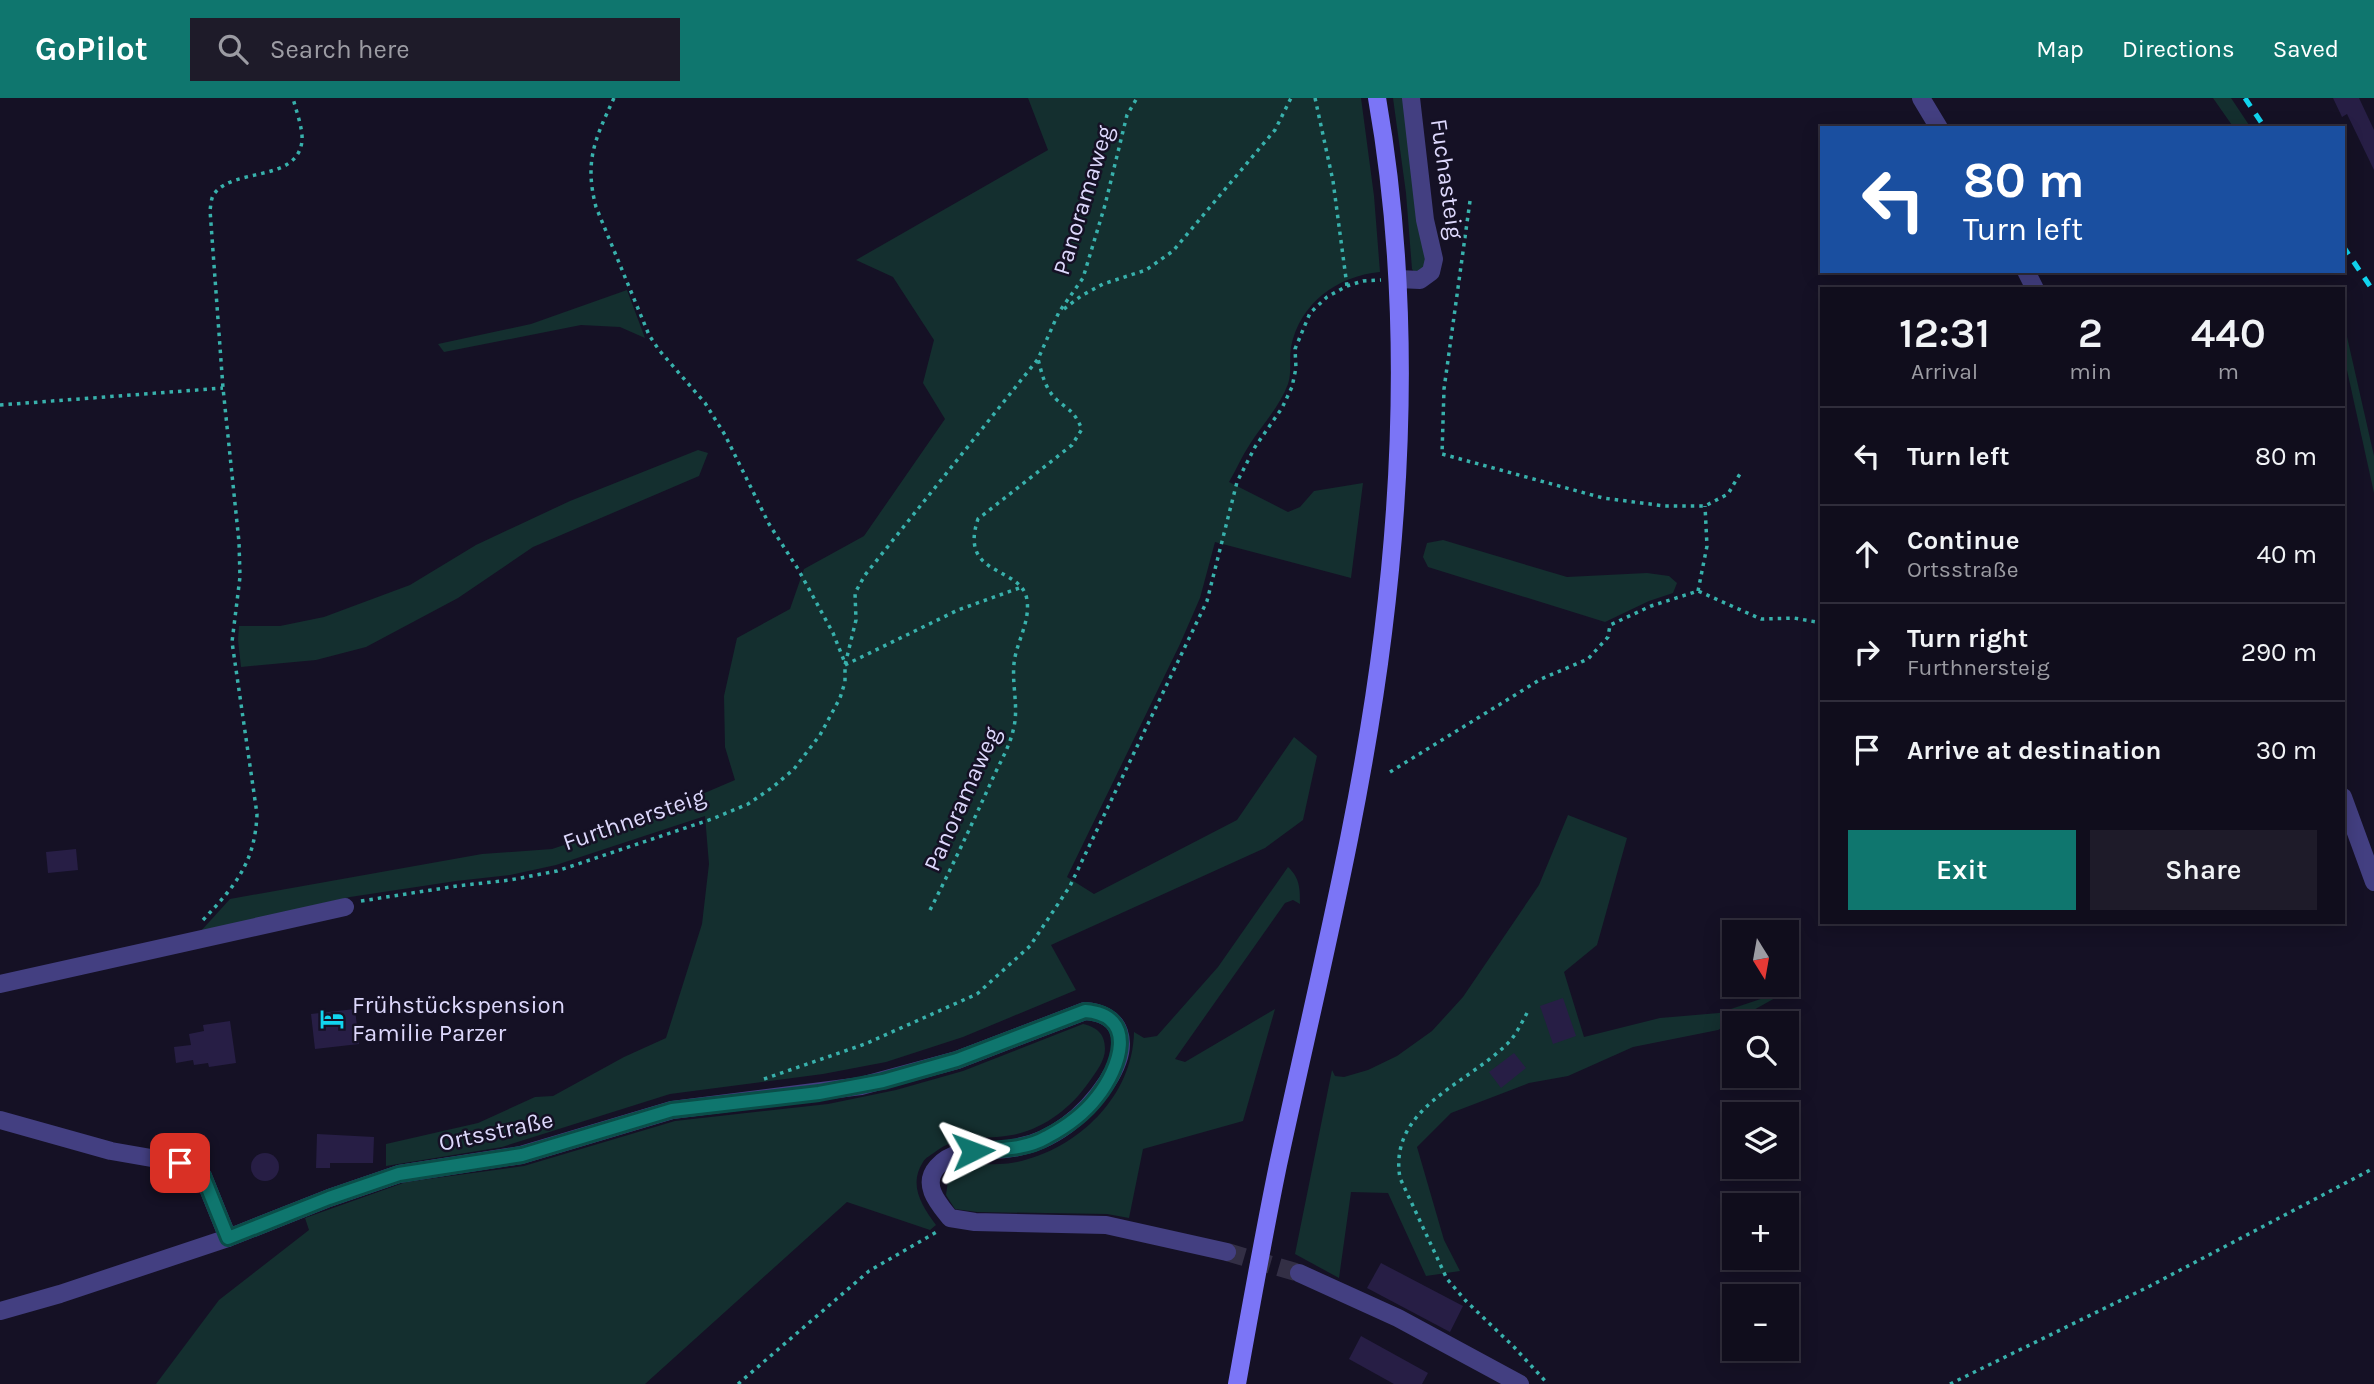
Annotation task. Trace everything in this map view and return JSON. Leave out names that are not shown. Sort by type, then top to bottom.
[{"type":"main road","points":[[1237,1384],[1278,1168],[1354,816],[1376,681],[1394,534],[1399,449],[1398,279],[1377,98]]},
{"type":"street","name":"Fuchasteig","points":[[1398,279],[1420,280],[1431,272],[1434,259],[1425,220],[1410,98]]},
{"type":"street","points":[[1921,98],[1938,126]]},
{"type":"street","points":[[2345,802],[2374,882]]},
{"type":"street","points":[[0,985],[345,907]]},
{"type":"street","name":"Ortsstraße","points":[[0,1311],[60,1294],[228,1238],[399,1174],[522,1155],[672,1110],[862,1086],[957,1060],[1085,1011],[1099,1012],[1110,1019],[1119,1030],[1121,1051],[1113,1073],[1097,1098],[1073,1122],[1044,1139],[1013,1148],[950,1156],[935,1169],[931,1183],[933,1198],[950,1218]]},
{"type":"street","points":[[0,1120],[111,1151],[180,1163],[203,1176],[228,1238]]},
{"type":"street","points":[[950,1218],[975,1222],[1106,1225],[1227,1252]]},
{"type":"street","points":[[1299,1273],[1398,1318],[1520,1384]]},
{"type":"path","points":[[203,920],[245,869],[257,825],[233,642],[240,577],[239,542],[223,388],[210,210],[213,195],[224,186],[287,165],[298,155],[302,138],[293,98]]},
{"type":"path","points":[[614,98],[593,147],[589,168],[596,207],[649,335],[705,403],[725,435],[769,524],[834,633],[845,665],[958,610],[1023,587]]},
{"type":"path","name":"Panoramaweg","points":[[1038,359],[1059,312],[1083,278],[1105,205],[1127,115],[1137,98]]},
{"type":"path","points":[[1059,312],[1080,296],[1103,284],[1146,270],[1173,251],[1275,131],[1291,98]]},
{"type":"path","points":[[1315,98],[1333,181],[1347,286]]},
{"type":"path","points":[[1470,201],[1444,389],[1442,454],[1603,498],[1665,506],[1704,506],[1728,494],[1741,471]]},
{"type":"path","points":[[762,1079],[865,1044],[977,994],[1030,946],[1070,886],[1207,601],[1237,481],[1292,387],[1296,368],[1295,349],[1310,313],[1327,297],[1347,286],[1363,281],[1398,279]]},
{"type":"path","points":[[1023,587],[988,565],[975,550],[974,532],[978,519],[1072,445],[1082,429],[1074,411],[1056,399],[1044,381],[1038,359]]},
{"type":"path","name":"Furthnersteig","points":[[345,907],[360,901],[557,871],[712,819],[748,804],[773,787],[794,769],[820,735],[840,698],[856,620],[855,593],[865,575],[1038,359]]},
{"type":"path","points":[[0,405],[223,388]]},
{"type":"path","points":[[1698,591],[1707,546],[1704,506]]},
{"type":"path","name":"Panoramaweg","points":[[930,910],[964,843],[1013,732],[1017,705],[1013,678],[1015,657],[1027,620],[1027,600],[1023,587]]},
{"type":"path","points":[[1390,772],[1541,679],[1588,659],[1608,637],[1610,625],[1651,606],[1698,591],[1761,619],[1794,618],[1820,623]]},
{"type":"path","points":[[1527,1013],[1508,1044],[1433,1099],[1410,1124],[1400,1146],[1397,1161],[1400,1178],[1447,1279],[1548,1384]]},
{"type":"path","points":[[1950,1384],[2150,1286],[2374,1168]]},
{"type":"path","points":[[738,1384],[869,1271],[943,1229],[950,1218]]},
{"type":"green space","points":[[1028,98],[1361,98],[1374,196],[1380,272],[1349,279],[1335,286],[1323,294],[1303,317],[1291,347],[1290,375],[1285,392],[1247,449],[1229,482],[1288,512],[1300,507],[1314,491],[1363,483],[1351,578],[1215,542],[1200,598],[1180,644],[1067,877],[1094,894],[1237,820],[1294,737],[1317,756],[1303,820],[1265,848],[1051,945],[1076,990],[963,1037],[886,1062],[823,1074],[670,1094],[502,1147],[386,1166],[386,1144],[478,1123],[535,1097],[553,1096],[624,1057],[666,1038],[702,924],[709,864],[705,816],[556,865],[510,875],[350,897],[200,932],[230,899],[482,854],[552,849],[646,818],[735,780],[725,747],[724,696],[737,638],[790,609],[804,569],[864,536],[945,419],[923,383],[934,340],[893,277],[856,260],[1048,150]]},
{"type":"green space","points":[[1393,98],[1406,98],[1427,269],[1415,273],[1412,269],[1406,193]]},
{"type":"green space","points":[[2213,98],[2231,98],[2250,126],[2233,126]]},
{"type":"green space","points":[[627,290],[645,338],[620,327],[581,325],[444,352],[438,344],[531,324]]},
{"type":"green space","points":[[2345,328],[2374,456],[2374,493],[2345,361]]},
{"type":"green space","points":[[698,450],[708,453],[699,476],[533,547],[458,598],[366,647],[316,660],[241,667],[239,626],[280,626],[324,617],[410,585],[476,545],[570,501]]},
{"type":"green space","points":[[1443,540],[1567,577],[1647,573],[1669,576],[1677,583],[1673,593],[1605,622],[1428,567],[1423,557],[1427,543]]},
{"type":"green space","points":[[1568,815],[1627,838],[1597,945],[1564,972],[1584,1037],[1660,1018],[1722,1012],[1722,1028],[1633,1047],[1568,1076],[1529,1083],[1451,1113],[1417,1147],[1444,1240],[1460,1271],[1426,1276],[1388,1193],[1351,1192],[1339,1278],[1295,1254],[1332,1070],[1335,1076],[1344,1077],[1368,1070],[1397,1056],[1432,1031],[1463,997],[1539,885]]},
{"type":"green space","points":[[1288,867],[1297,880],[1300,904],[1293,900],[1285,903],[1175,1059],[1185,1062],[1275,1009],[1243,1121],[1143,1149],[1129,1218],[1107,1214],[977,1212],[955,1209],[946,1195],[949,1174],[973,1165],[1017,1162],[1040,1155],[1081,1132],[1098,1116],[1113,1098],[1124,1077],[1134,1032],[1144,1038],[1157,1036],[1218,967]]},
{"type":"green space","points":[[1763,998],[1775,998],[1752,1011],[1725,1011]]},
{"type":"green space","points":[[1083,1024],[1096,1029],[1101,1035],[1105,1043],[1105,1053],[1089,1082],[1065,1109],[1024,1132],[953,1142],[924,1161],[919,1171],[917,1187],[922,1203],[936,1225],[930,1230],[847,1202],[645,1384],[156,1384],[219,1300],[309,1230],[305,1218],[406,1182],[524,1166],[675,1121],[828,1104],[896,1090],[963,1071]]},
{"type":"building","points":[[2333,98],[2359,98],[2374,130],[2374,170],[2347,114],[2342,117]]},
{"type":"building","points":[[76,849],[78,870],[48,873],[46,852]]},
{"type":"building","points":[[1563,998],[1576,1036],[1553,1044],[1540,1006]]},
{"type":"building","points":[[355,1009],[359,1044],[315,1049],[311,1014]]},
{"type":"building","points":[[230,1021],[236,1063],[209,1067],[208,1063],[194,1065],[193,1060],[176,1063],[174,1047],[191,1045],[189,1034],[204,1031],[203,1025]]},
{"type":"building","points":[[1514,1053],[1526,1068],[1501,1088],[1489,1072]]},
{"type":"building","points":[[317,1134],[374,1137],[373,1163],[330,1163],[330,1168],[316,1168]]},
{"type":"building","points":[[265,1153],[275,1157],[279,1167],[275,1177],[265,1181],[255,1177],[251,1167],[255,1157]]},
{"type":"building","points":[[1381,1263],[1463,1306],[1450,1332],[1367,1288]]},
{"type":"building","points":[[1361,1336],[1428,1373],[1422,1384],[1394,1384],[1349,1359]]},
{"type":"tunnel","points":[[1227,1252],[1299,1273]]},
{"type":"railway","points":[[2245,98],[2264,126]]},
{"type":"railway","points":[[2345,249],[2374,292]]},
{"type":"place","name":"Frühstückspension Familie Parzer","points":[[332,1019]]},
{"type":"route","points":[[180,1163],[203,1176],[228,1238],[399,1174],[522,1155],[672,1110],[819,1093],[905,1076],[957,1060],[1085,1011],[1099,1012],[1110,1019],[1119,1030],[1121,1051],[1113,1073],[1097,1098],[1073,1122],[1044,1139],[1013,1148],[973,1151]]}]
